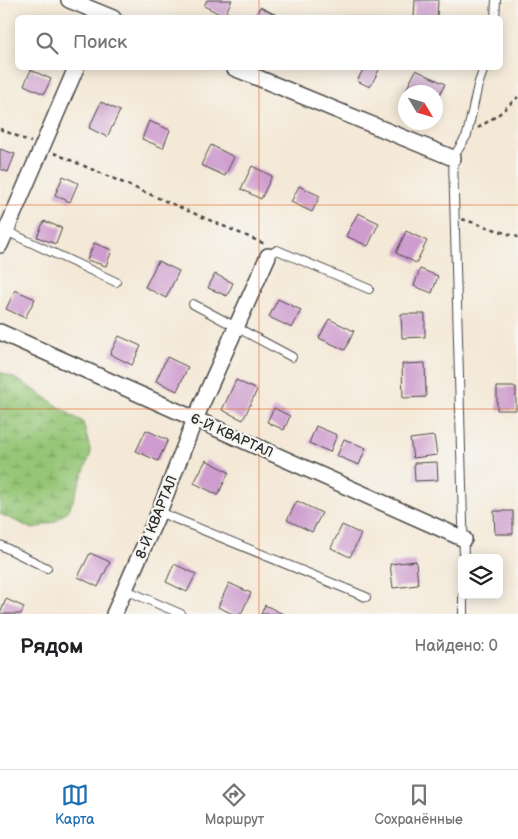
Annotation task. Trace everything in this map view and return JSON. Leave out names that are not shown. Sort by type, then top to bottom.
[{"type":"street","points":[[69,0],[102,15]]},
{"type":"street","points":[[0,245],[75,70]]},
{"type":"street","points":[[239,70],[453,158]]},
{"type":"street","name":"8-Й КВАРТАЛ","points":[[114,614],[159,512],[195,418],[268,256]]},
{"type":"street","name":"6-Й КВАРТАЛ","points":[[0,332],[464,539]]},
{"type":"lane","points":[[494,15],[496,0]]},
{"type":"lane","points":[[464,554],[453,158],[467,135],[478,84],[483,70]]},
{"type":"lane","points":[[6,231],[116,282]]},
{"type":"lane","points":[[268,256],[277,250],[369,288]]},
{"type":"lane","points":[[193,304],[292,357]]},
{"type":"lane","points":[[159,512],[366,597]]},
{"type":"lane","points":[[0,546],[47,568]]},
{"type":"lane","points":[[126,590],[180,614]]},
{"type":"lane","points":[[463,599],[463,614]]},
{"type":"path","points":[[467,135],[498,115],[518,97]]},
{"type":"path","points":[[0,129],[265,244],[268,256]]},
{"type":"path","points":[[454,216],[518,237]]},
{"type":"green space","points":[[0,372],[32,388],[83,422],[91,453],[70,508],[56,521],[33,529],[0,514]]},
{"type":"building","points":[[207,0],[232,0],[224,15],[204,6]]},
{"type":"building","points":[[415,0],[438,0],[437,15],[414,15]]},
{"type":"building","points":[[260,7],[277,15],[256,15]]},
{"type":"building","points":[[31,70],[51,79],[44,94],[24,85]]},
{"type":"building","points":[[363,70],[379,70],[370,87],[357,81]]},
{"type":"building","points":[[416,70],[445,84],[443,88],[443,85],[408,85]]},
{"type":"building","points":[[101,102],[120,111],[107,137],[89,128]]},
{"type":"building","points":[[149,121],[170,130],[163,148],[142,139]]},
{"type":"building","points":[[211,145],[234,157],[225,176],[201,165]]},
{"type":"building","points":[[0,149],[15,154],[8,172],[0,169]]},
{"type":"building","points":[[252,166],[272,176],[261,199],[241,189]]},
{"type":"building","points":[[63,176],[78,183],[70,202],[55,195]]},
{"type":"building","points":[[299,186],[320,196],[312,212],[291,202]]},
{"type":"building","points":[[358,213],[379,223],[368,246],[346,236]]},
{"type":"building","points":[[44,221],[62,228],[56,244],[37,237]]},
{"type":"building","points":[[406,231],[427,241],[416,263],[396,253]]},
{"type":"building","points":[[94,243],[112,250],[106,266],[87,260]]},
{"type":"building","points":[[158,261],[179,271],[166,298],[145,287]]},
{"type":"building","points":[[420,269],[438,276],[432,293],[414,286]]},
{"type":"building","points":[[215,274],[233,283],[227,296],[208,288]]},
{"type":"building","points":[[15,290],[35,299],[25,318],[6,309]]},
{"type":"building","points":[[278,299],[301,310],[292,328],[269,317]]},
{"type":"building","points":[[401,314],[425,314],[425,337],[402,338]]},
{"type":"building","points":[[329,319],[354,331],[345,350],[319,338]]},
{"type":"building","points":[[119,336],[141,346],[132,365],[110,354]]},
{"type":"building","points":[[167,357],[188,367],[177,391],[156,381]]},
{"type":"building","points":[[425,363],[426,397],[403,398],[402,364]]},
{"type":"building","points":[[236,380],[257,390],[243,420],[222,410]]},
{"type":"building","points":[[497,387],[516,387],[516,410],[497,410]]},
{"type":"building","points":[[274,408],[290,416],[284,430],[267,422]]},
{"type":"building","points":[[316,426],[337,435],[330,452],[309,443]]},
{"type":"building","points":[[146,430],[168,440],[158,461],[136,451]]},
{"type":"building","points":[[434,436],[437,455],[413,458],[410,439]]},
{"type":"building","points":[[344,439],[366,448],[359,465],[337,456]]},
{"type":"building","points":[[206,460],[229,472],[218,495],[194,483]]},
{"type":"building","points":[[437,462],[438,480],[415,481],[414,463]]},
{"type":"building","points":[[297,501],[322,513],[312,532],[287,520]]},
{"type":"building","points":[[494,511],[513,511],[513,534],[495,534]]},
{"type":"building","points":[[342,525],[361,534],[350,557],[331,548]]},
{"type":"building","points":[[90,553],[110,562],[98,587],[78,577]]},
{"type":"building","points":[[416,561],[418,585],[393,588],[390,564]]},
{"type":"building","points":[[174,564],[196,574],[187,592],[166,582]]},
{"type":"building","points":[[229,583],[251,593],[241,614],[233,614],[218,607]]},
{"type":"building","points":[[6,599],[24,607],[21,614],[0,614]]},
{"type":"building","points":[[265,605],[283,614],[261,614]]}]
